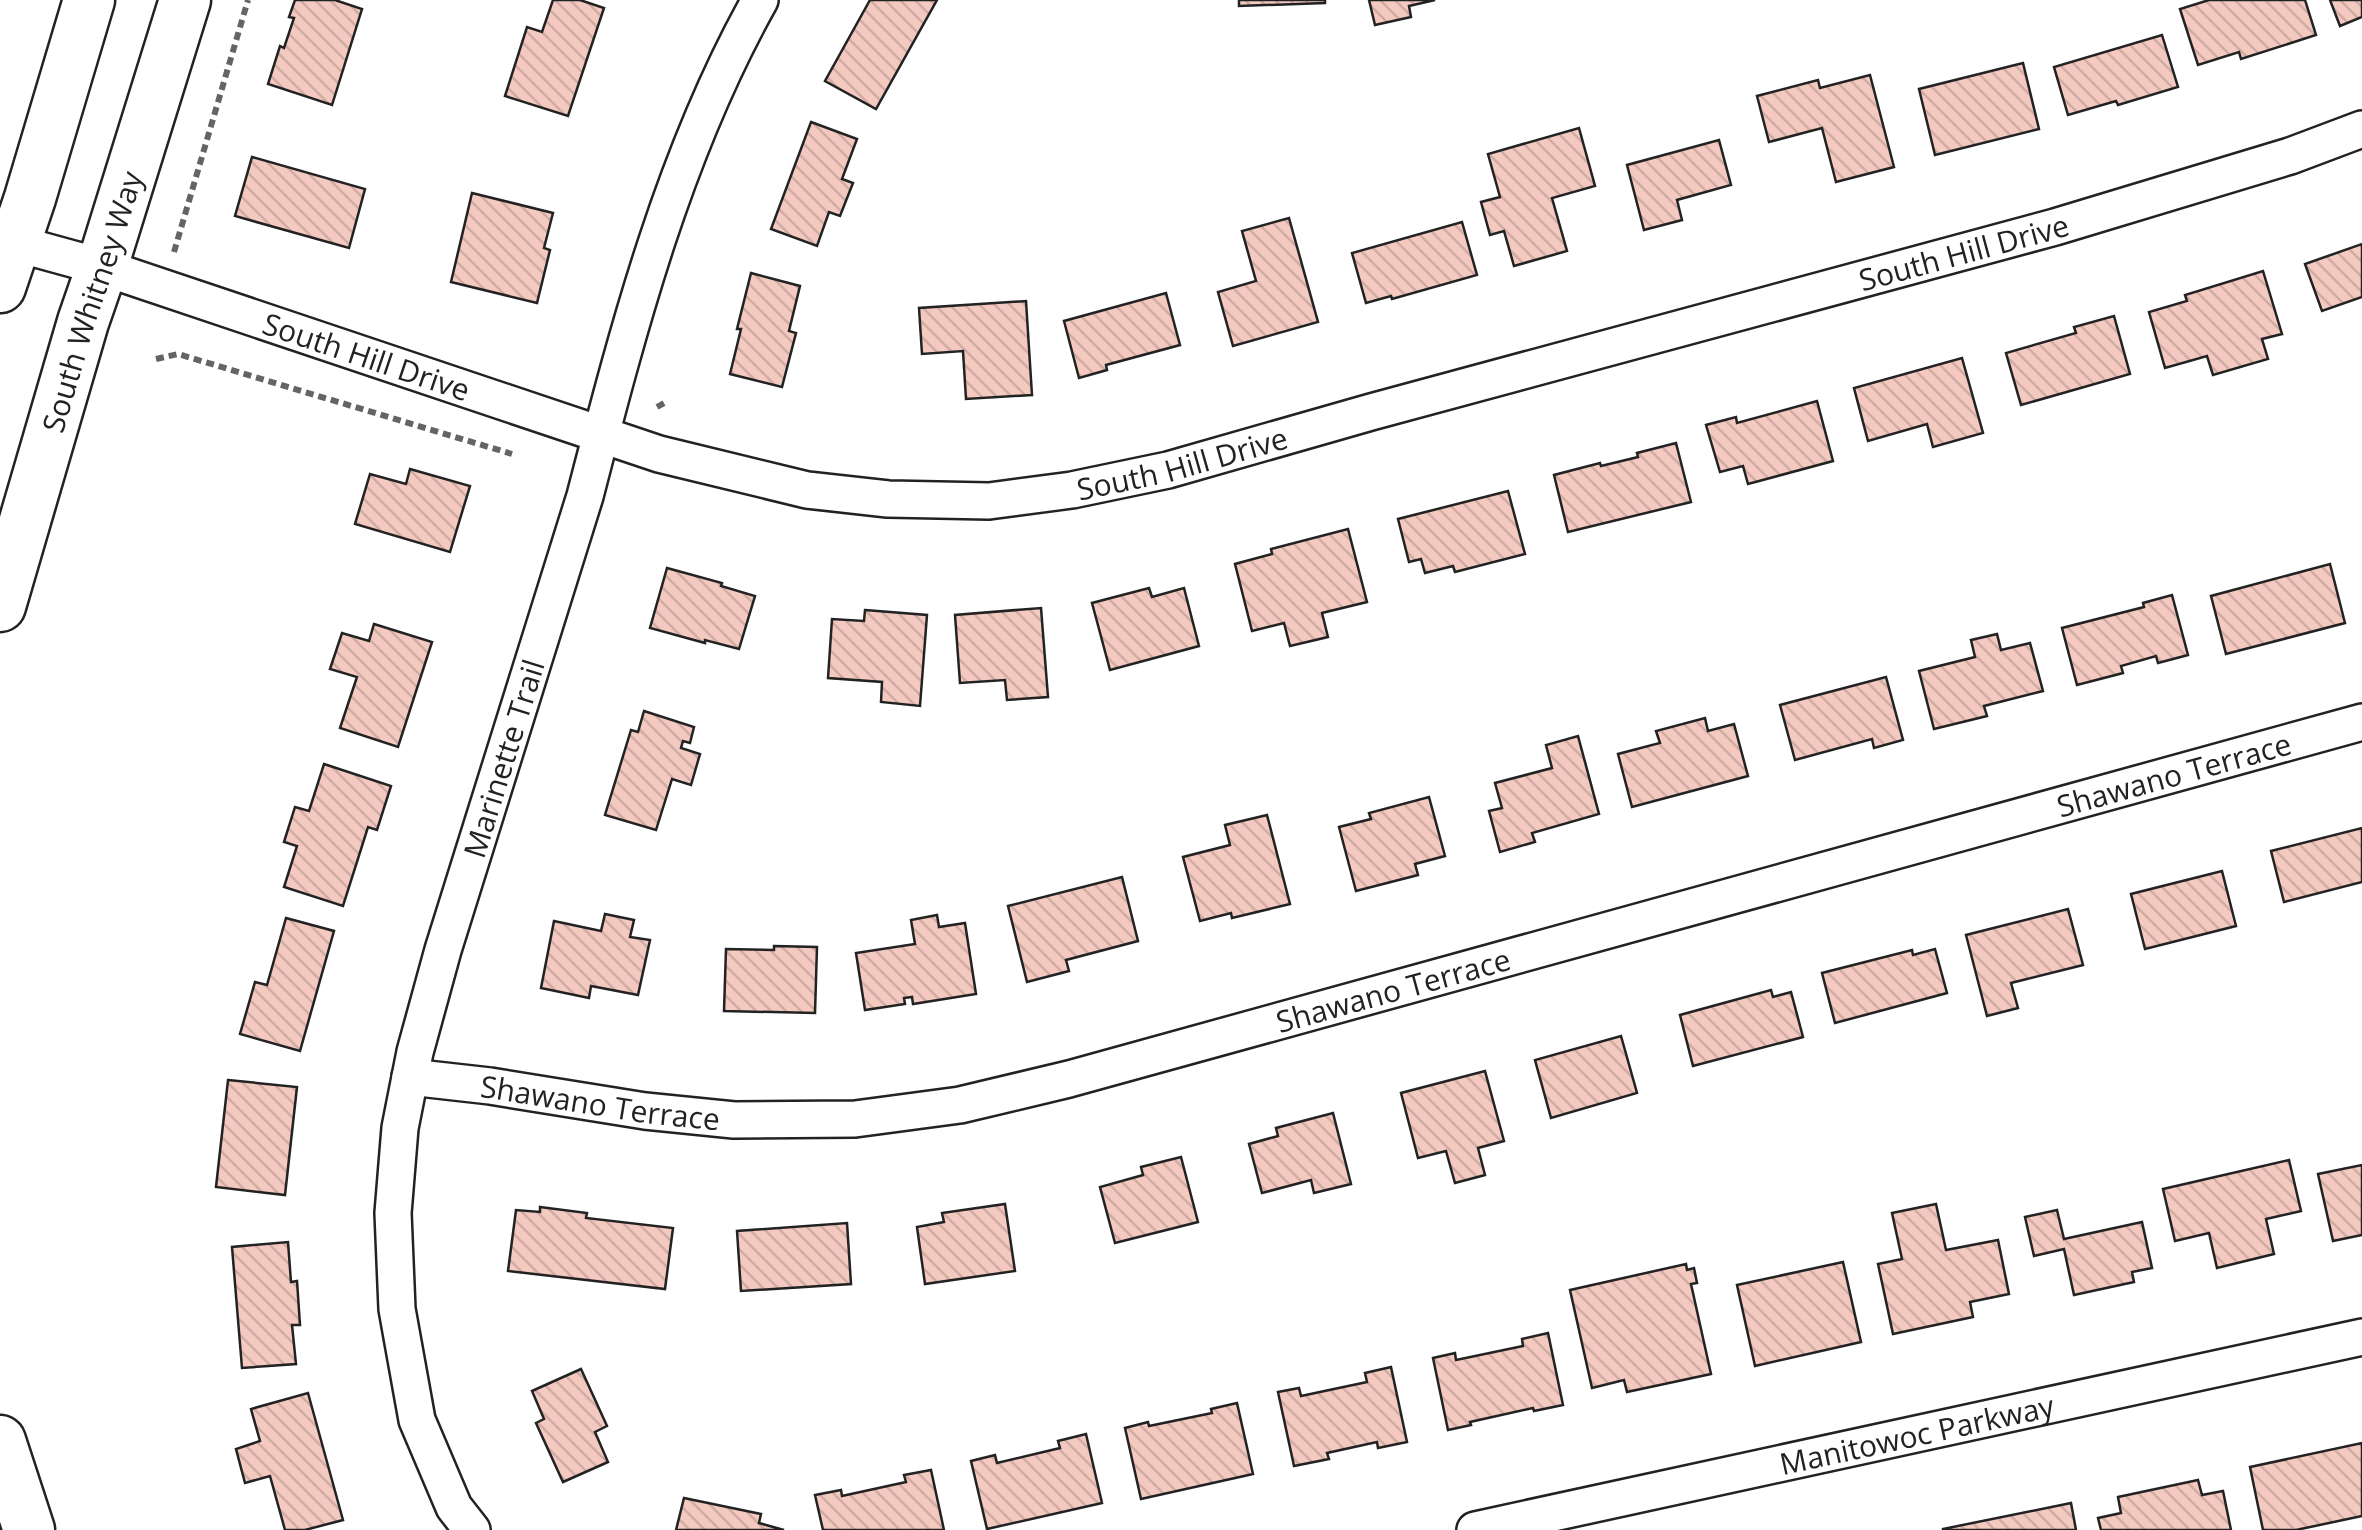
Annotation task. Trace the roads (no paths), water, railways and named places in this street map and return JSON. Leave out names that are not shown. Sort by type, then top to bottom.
[{"type":"main road","points":[[5,256],[89,0]]},
{"type":"main road","name":"South Whitney Way","points":[[0,606],[83,322],[186,0]]},
{"type":"main road","points":[[0,1442],[29,1530]]},
{"type":"street","name":"Marinette Trail","points":[[472,1530],[454,1506],[417,1420],[397,1309],[392,1213],[400,1128],[438,967],[586,496],[674,188],[760,0]]},
{"type":"street","name":"South Hill Drive","points":[[5,256],[102,267],[659,454],[806,490],[888,499],[989,501],[1072,490],[1168,470],[2056,227],[2290,156],[2362,129]]},
{"type":"street","name":"Shawano Terrace","points":[[410,1077],[734,1120],[855,1119],[960,1106],[2362,722]]},
{"type":"street","name":"Manitowoc Parkway","points":[[1474,1530],[2362,1337]]}]
